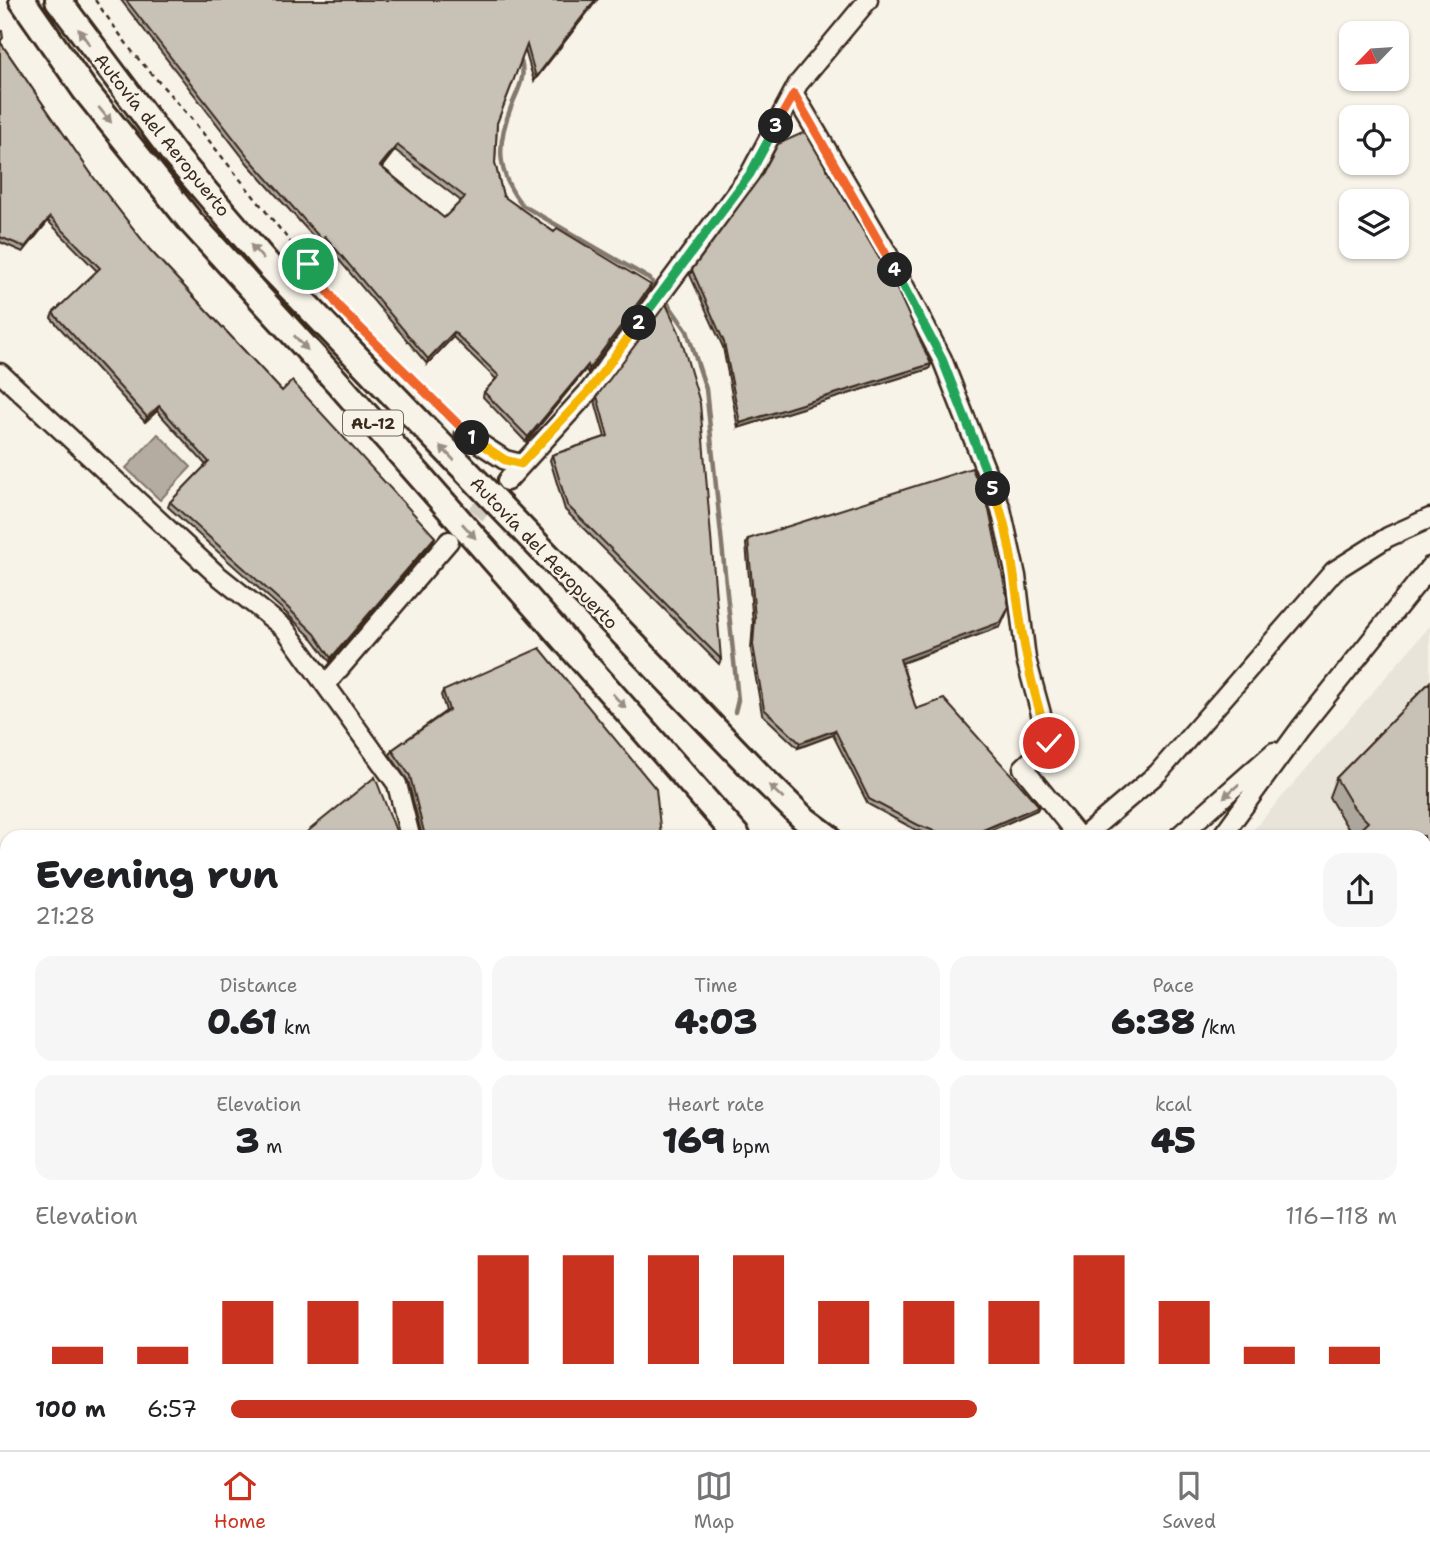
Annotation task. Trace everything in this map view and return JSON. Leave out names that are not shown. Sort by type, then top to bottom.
[{"type":"highway","name":"Autovía del Aeropuerto","points":[[22,0],[84,89],[191,222],[339,384],[732,830]]},
{"type":"highway","name":"Autovía del Aeropuerto","points":[[58,0],[176,157],[270,267],[759,775],[803,818],[820,830]]},
{"type":"street","points":[[507,481],[589,391],[750,174],[798,84],[868,0]]},
{"type":"street","points":[[794,94],[885,249],[942,359],[1001,509],[1016,576],[1027,659],[1049,743],[1023,768],[1072,830]]},
{"type":"street","points":[[0,373],[215,573],[285,629],[327,683],[397,784],[408,830]]},
{"type":"street","points":[[465,434],[505,460],[521,464]]},
{"type":"street","points":[[1091,830],[1158,773],[1334,572],[1388,537],[1430,517]]},
{"type":"street","points":[[327,683],[449,541]]},
{"type":"street","points":[[1227,830],[1300,729],[1430,567]]},
{"type":"street","points":[[1186,830],[1300,729]]},
{"type":"path","points":[[95,0],[134,54],[190,117],[340,308],[465,434]]},
{"type":"shaded area","points":[[158,434],[191,467],[160,500],[126,468]]},
{"type":"shaded area","points":[[1430,626],[1430,830],[1253,830]]},
{"type":"building","points":[[126,0],[595,0],[536,77],[527,45],[497,123],[495,163],[503,196],[554,232],[557,228],[651,285],[589,369],[588,365],[528,437],[484,392],[499,376],[454,332],[428,359],[325,236],[322,240],[250,159]],"holes":[[[397,145],[465,197],[444,218],[380,166]]]},
{"type":"building","points":[[0,42],[94,178],[150,250],[282,391],[292,381],[435,537],[331,658],[315,634],[170,502],[209,462],[159,406],[147,417],[53,313],[100,268],[50,217],[25,247],[0,237]]},
{"type":"building","points":[[805,132],[896,287],[931,364],[740,423],[724,342],[692,270],[761,176],[778,144]]},
{"type":"building","points":[[666,304],[679,332],[700,403],[721,659],[567,505],[552,455],[608,436],[597,396]]},
{"type":"building","points":[[972,468],[989,510],[1009,607],[1001,622],[900,659],[916,709],[944,699],[1039,806],[983,830],[932,830],[869,799],[835,730],[800,743],[764,709],[753,645],[755,618],[748,539]]},
{"type":"building","points":[[540,648],[656,789],[660,830],[424,830],[410,776],[392,750],[449,710],[443,691]]},
{"type":"building","points":[[1430,682],[1430,830],[1359,830],[1368,822],[1354,808],[1336,778]]},
{"type":"building","points":[[375,777],[396,830],[309,830]]},
{"type":"waterway","points":[[519,56],[522,76],[506,121],[501,147],[504,170],[514,193],[522,205],[650,279],[659,291]]},
{"type":"waterway","points":[[664,298],[687,331],[706,389],[738,700],[735,712]]},
{"type":"tunnel","points":[[457,534],[507,481]]},
{"type":"route","points":[[308,264],[340,308],[465,434],[505,460],[521,464],[589,391],[750,174],[794,94],[885,249],[942,359],[1001,509],[1016,576],[1027,659],[1049,743]]}]
